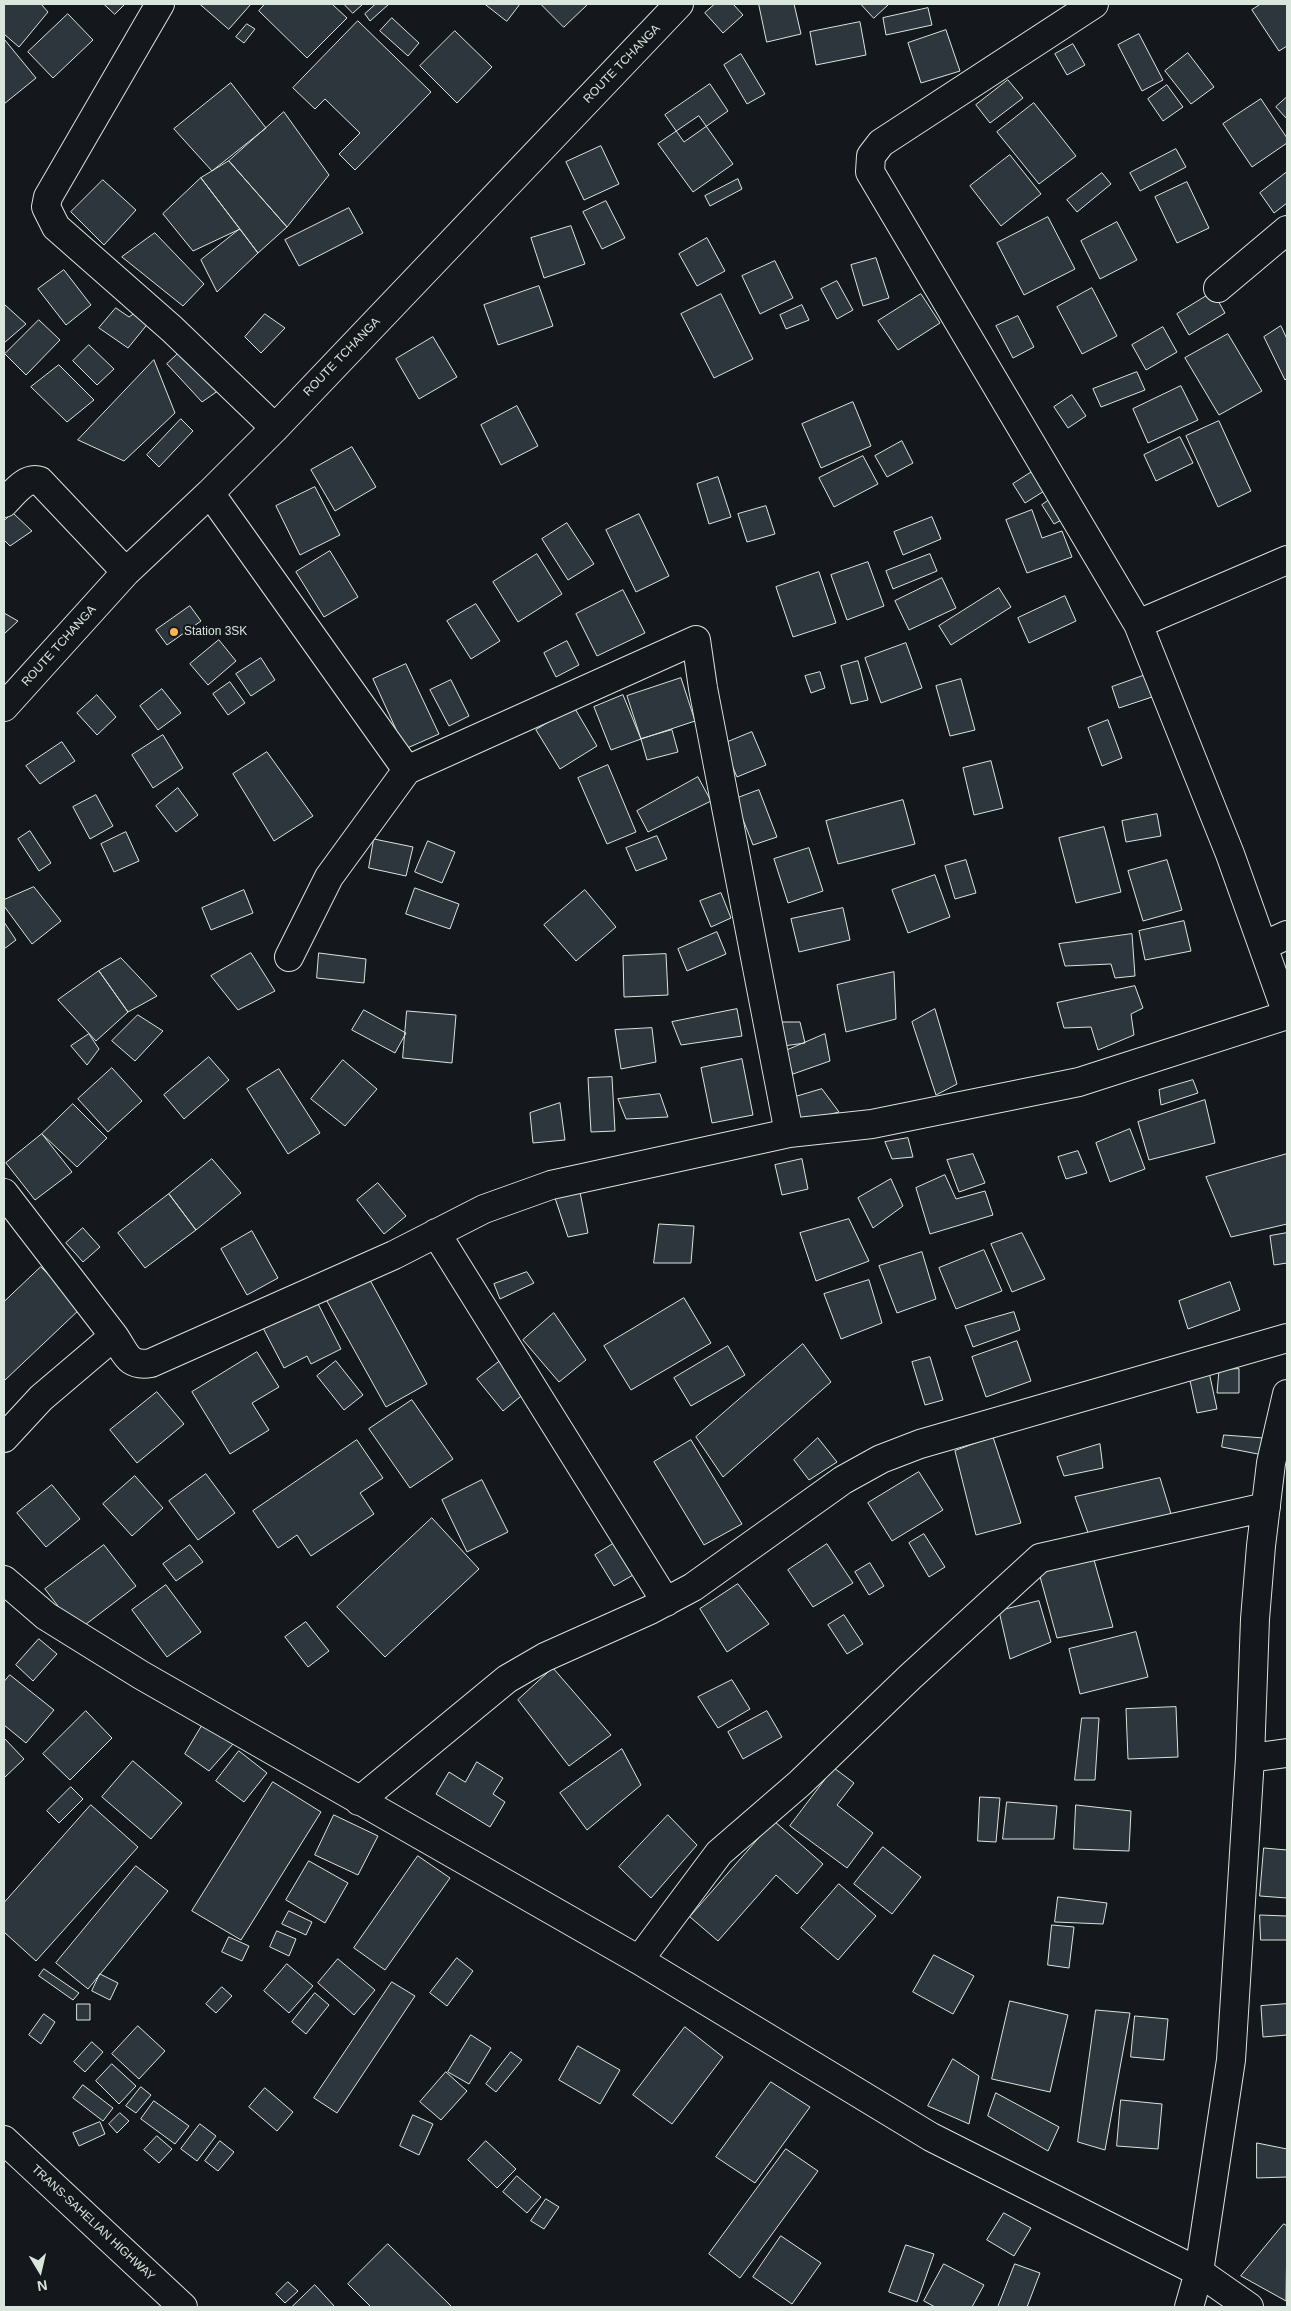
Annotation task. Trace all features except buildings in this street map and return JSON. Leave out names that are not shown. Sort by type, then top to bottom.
[{"type":"main road","points":[[160,4],[48,197],[46,207],[56,227],[172,329],[275,428]]},
{"type":"main road","name":"ROUTE TCHANGA","points":[[4,707],[126,572],[210,493],[275,428],[678,4]]},
{"type":"main road","points":[[4,1192],[114,1336],[131,1362],[136,1365],[151,1363],[305,1295],[484,1209],[551,1185],[789,1133],[872,1124],[1079,1082],[1287,1015],[1230,854],[1138,624],[870,172],[871,156],[881,143],[1094,4]]},
{"type":"main road","points":[[1218,288],[1287,230]]},
{"type":"main road","points":[[4,503],[28,481],[33,479],[40,481],[126,572]]},
{"type":"main road","points":[[210,493],[407,770]]},
{"type":"main road","points":[[1138,624],[1287,560]]},
{"type":"main road","points":[[289,957],[329,877],[407,770],[696,640],[702,688],[789,1133]]},
{"type":"main road","points":[[1263,946],[1287,935]]},
{"type":"main road","points":[[436,1233],[666,1602]]},
{"type":"main road","points":[[4,1438],[41,1398],[114,1336]]},
{"type":"main road","points":[[359,1801],[507,1679],[545,1657],[693,1588],[843,1480],[881,1458],[920,1444],[1287,1338]]},
{"type":"main road","points":[[1189,2307],[1199,2272],[1231,2060],[1250,1758],[1255,1619],[1271,1464],[1287,1394]]},
{"type":"main road","points":[[639,1960],[719,1853],[800,1783],[1040,1558],[1266,1507]]},
{"type":"main road","points":[[4,1580],[46,1616],[140,1675],[639,1960],[931,2137],[1199,2272],[1249,2307]]},
{"type":"main road","points":[[1250,1758],[1287,1753]]},
{"type":"main road","name":"TRANS-SAHELIAN HIGHWAY","points":[[4,2140],[183,2307]]},
{"type":"place","name":"Station 3SK","points":[[174,632]]}]
